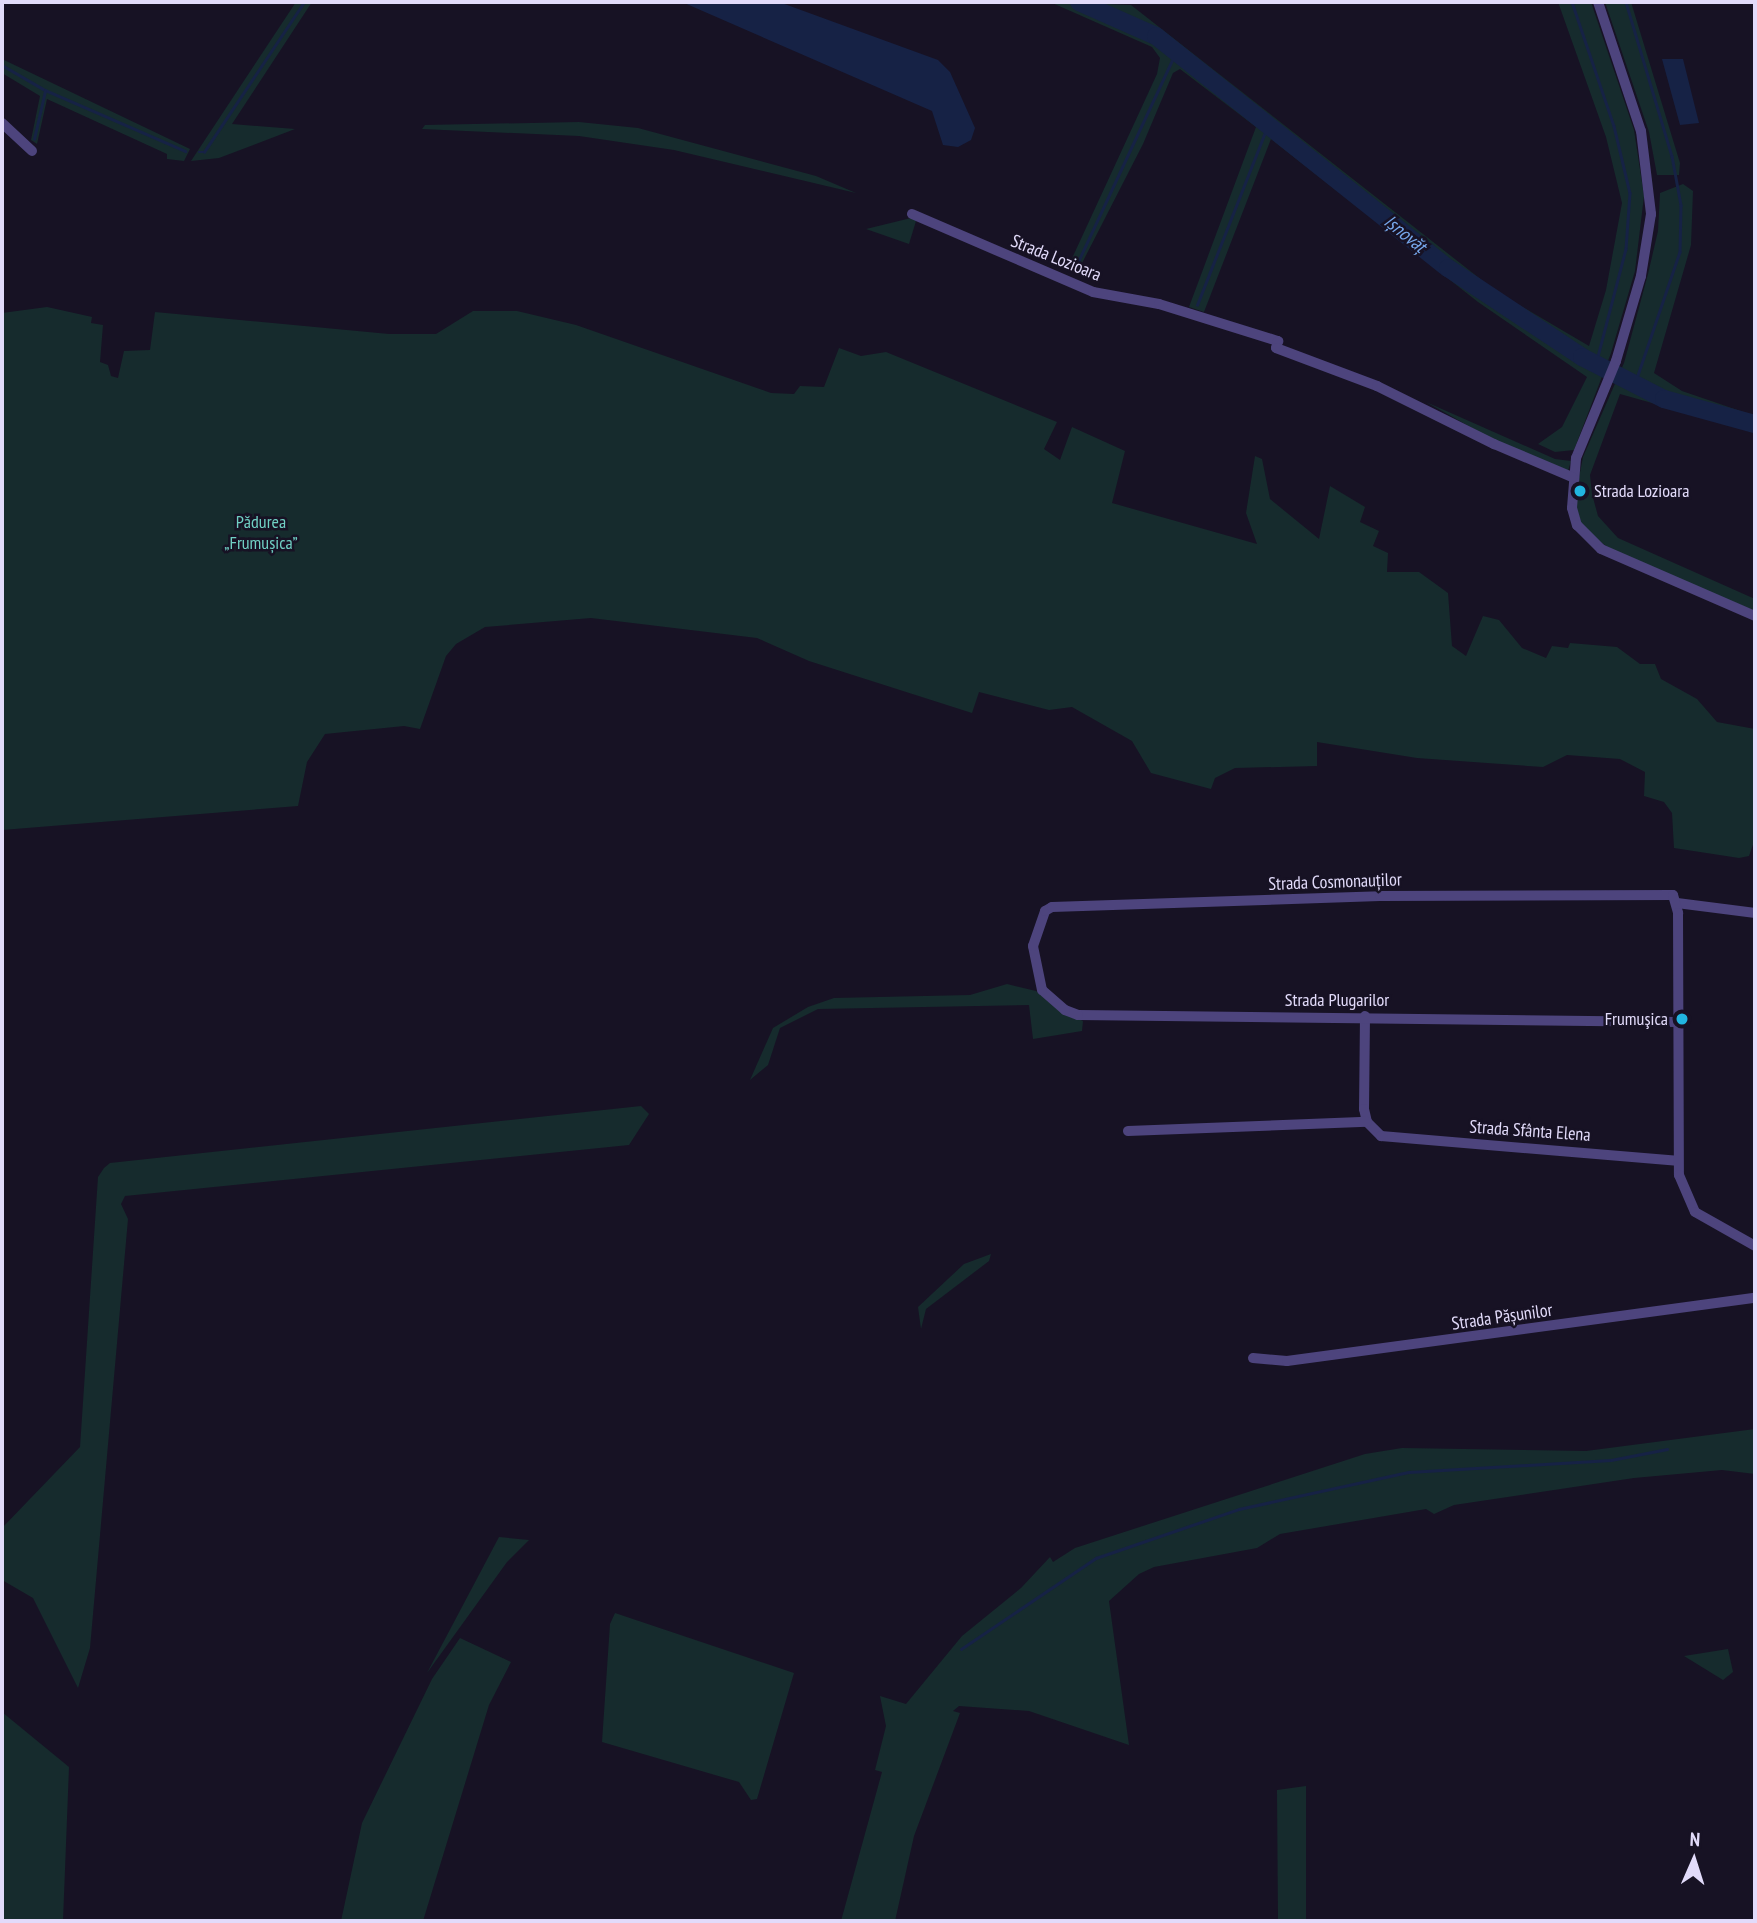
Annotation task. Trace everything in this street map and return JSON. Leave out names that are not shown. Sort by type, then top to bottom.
[{"type":"street","points":[[1598,2],[1641,131],[1650,189],[1648,243],[1616,361],[1572,477],[1572,508],[1577,525],[1601,549],[1755,616]]},
{"type":"street","points":[[2,124],[33,150]]},
{"type":"street","name":"Strada Lozioara","points":[[912,214],[1093,292],[1159,304],[1278,341],[1276,348],[1377,386],[1494,444],[1572,477]]},
{"type":"street","name":"Strada Cosmonauților","points":[[1032,956],[1038,927],[1052,907],[1380,896],[1675,899]]},
{"type":"street","points":[[1755,913],[1675,899],[1676,1161],[1684,1194],[1695,1212],[1755,1246]]},
{"type":"street","name":"Strada Plugarilor","points":[[1032,956],[1042,990],[1065,1010],[1078,1015],[1365,1016],[1677,1022]]},
{"type":"street","points":[[1128,1131],[1367,1122],[1365,1016]]},
{"type":"street","name":"Strada Sfânta Elena","points":[[1367,1122],[1381,1136],[1676,1161]]},
{"type":"street","name":"Strada Pășunilor","points":[[1253,1357],[1287,1362],[1755,1298]]},
{"type":"green space","points":[[296,2],[312,2],[232,124],[295,129],[219,158],[191,161]]},
{"type":"green space","points":[[1050,2],[1131,5],[1497,292],[1589,346],[1606,290],[1622,203],[1606,137],[1558,2],[1591,2],[1634,130],[1644,196],[1635,271],[1611,353],[1574,450],[1555,452],[1538,444],[1562,427],[1587,377],[1478,302],[1271,139],[1204,312],[1189,307],[1256,127],[1180,69],[1173,73],[1143,144],[1078,271],[1068,267],[1157,74],[1160,58],[1152,47]]},
{"type":"green space","points":[[1605,2],[1631,2],[1680,163],[1679,175],[1657,175],[1649,132]]},
{"type":"green space","points":[[2,59],[190,149],[184,161],[167,159],[167,154],[47,99],[37,144],[31,140],[40,96],[2,73]]},
{"type":"green space","points":[[579,122],[638,128],[816,176],[856,193],[674,150],[579,136],[422,129],[425,125]]},
{"type":"green space","points":[[1683,184],[1693,191],[1691,245],[1654,373],[1682,391],[1755,416],[1755,432],[1620,394],[1590,475],[1592,494],[1598,516],[1618,538],[1755,599],[1755,611],[1611,550],[1583,528],[1577,510],[1576,493],[1583,457],[1624,363],[1648,274],[1658,231],[1660,193]]},
{"type":"green space","points":[[911,218],[916,221],[909,244],[866,229]]},
{"type":"green space","name":"Pădurea „Frumușica”","points":[[47,307],[92,317],[91,323],[103,325],[100,362],[108,365],[111,376],[118,378],[124,351],[150,350],[155,312],[389,334],[436,334],[473,311],[517,311],[576,325],[771,393],[794,394],[800,386],[824,387],[839,348],[861,356],[886,352],[1057,422],[1044,449],[1060,460],[1072,427],[1125,451],[1112,503],[1257,544],[1246,513],[1255,456],[1262,459],[1270,499],[1319,539],[1330,486],[1365,507],[1360,522],[1379,531],[1373,546],[1388,553],[1387,572],[1419,572],[1448,593],[1452,646],[1466,656],[1483,616],[1499,620],[1522,648],[1546,658],[1552,646],[1568,648],[1570,643],[1617,647],[1640,664],[1655,664],[1661,679],[1697,699],[1717,722],[1755,729],[1755,839],[1749,856],[1739,858],[1674,848],[1672,813],[1664,802],[1644,796],[1645,772],[1620,759],[1567,755],[1543,767],[1417,758],[1317,742],[1317,766],[1235,768],[1215,778],[1211,789],[1151,773],[1132,741],[1072,707],[1049,710],[979,692],[972,713],[809,661],[757,638],[591,618],[485,627],[456,644],[446,656],[420,729],[404,726],[325,734],[307,762],[298,806],[2,830],[2,313]]},
{"type":"green space","points":[[1426,402],[1555,459],[1571,461],[1568,471],[1497,442]]},
{"type":"green space","points":[[1007,984],[1036,991],[1058,1010],[1083,1021],[1082,1031],[1033,1039],[1029,1005],[818,1009],[780,1028],[768,1065],[750,1080],[773,1028],[808,1007],[834,998],[970,995]]},
{"type":"green space","points":[[641,1106],[649,1114],[629,1145],[125,1196],[121,1204],[128,1219],[90,1648],[78,1688],[33,1598],[2,1580],[2,1528],[80,1447],[98,1177],[104,1168],[110,1163]]},
{"type":"green space","points":[[991,1254],[989,1261],[926,1309],[921,1329],[918,1307],[964,1264]]},
{"type":"green space","points":[[1755,1429],[1755,1474],[1722,1470],[1634,1478],[1454,1505],[1434,1514],[1426,1509],[1280,1534],[1257,1548],[1154,1567],[1139,1574],[1109,1601],[1129,1745],[1029,1711],[959,1706],[953,1711],[960,1713],[914,1836],[895,1921],[841,1921],[882,1772],[875,1770],[886,1726],[880,1696],[906,1704],[962,1636],[1021,1588],[1050,1557],[1053,1562],[1075,1548],[1365,1454],[1402,1448],[1586,1451]]},
{"type":"green space","points":[[499,1537],[529,1540],[507,1562],[427,1673]]},
{"type":"green space","points":[[615,1613],[794,1673],[757,1799],[751,1800],[739,1782],[602,1742],[610,1624]]},
{"type":"green space","points":[[460,1638],[511,1662],[489,1705],[423,1921],[341,1921],[362,1823],[432,1679]]},
{"type":"green space","points":[[1728,1649],[1733,1672],[1723,1680],[1684,1656]]},
{"type":"green space","points":[[2,1712],[69,1767],[63,1921],[2,1921]]},
{"type":"green space","points":[[1306,1786],[1306,1921],[1278,1921],[1277,1790]]},
{"type":"water","points":[[682,2],[779,2],[938,60],[950,72],[975,128],[971,140],[958,147],[943,145],[932,111]]},
{"type":"water","points":[[1662,59],[1683,59],[1699,123],[1680,125]]},
{"type":"waterway","points":[[199,152],[204,152],[304,2]]},
{"type":"waterway","name":"Ișnovăț","points":[[1079,2],[1156,36],[1448,268],[1582,357],[1664,399],[1755,424]]},
{"type":"waterway","points":[[1572,2],[1614,126],[1630,193],[1626,249],[1596,364]]},
{"type":"waterway","points":[[1626,2],[1672,156],[1681,205],[1680,252],[1635,384]]},
{"type":"waterway","points":[[1076,266],[1176,52]]},
{"type":"waterway","points":[[2,65],[45,90],[185,151]]},
{"type":"waterway","points":[[34,139],[45,91]]},
{"type":"waterway","points":[[1197,305],[1268,125]]},
{"type":"waterway","points":[[961,1649],[1096,1558],[1239,1509],[1409,1472],[1611,1460],[1667,1449]]},
{"type":"place","name":"Strada Lozioara","points":[[1580,491]]},
{"type":"place","name":"Frumuşica","points":[[1682,1019]]}]
